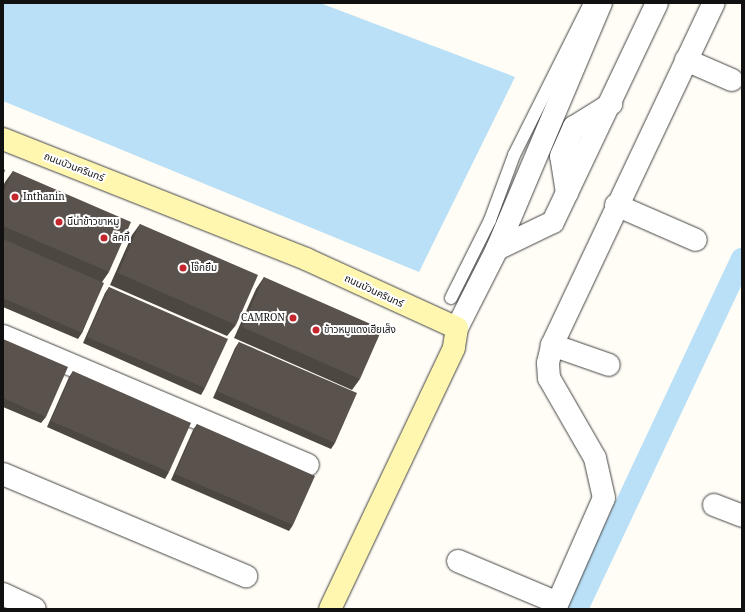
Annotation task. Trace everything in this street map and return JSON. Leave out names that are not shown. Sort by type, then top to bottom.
[{"type":"street","points":[[330,609],[454,348],[457,328],[497,249],[601,3]]},
{"type":"street","points":[[497,249],[553,222],[567,193],[561,156],[574,127],[611,104],[657,3]]},
{"type":"street","points":[[458,560],[556,606],[604,498],[595,458],[549,378],[548,363],[552,344],[616,205],[714,3]]},
{"type":"street","points":[[686,60],[732,80]]},
{"type":"street","name":"ถนนบัวนครินทร์","points":[[3,139],[306,260],[457,328]]},
{"type":"street","points":[[616,205],[696,240]]},
{"type":"street","points":[[3,336],[308,465]]},
{"type":"street","points":[[552,344],[609,365]]},
{"type":"street","points":[[3,474],[246,576]]},
{"type":"street","points":[[714,505],[742,516]]},
{"type":"street","points":[[3,594],[35,609]]},
{"type":"lane","points":[[451,298],[490,220],[514,155],[590,3]]},
{"type":"water","points":[[3,3],[320,3],[515,77],[419,272],[3,101]]},
{"type":"building","points":[[13,171],[131,222],[109,272],[3,226],[3,193]]},
{"type":"building","points":[[140,224],[258,275],[236,325],[118,273]]},
{"type":"building","points":[[3,239],[104,283],[82,333],[3,298]]},
{"type":"building","points":[[264,277],[382,329],[360,379],[242,327]]},
{"type":"building","points":[[109,287],[228,339],[205,388],[87,337]]},
{"type":"building","points":[[3,339],[68,367],[46,417],[3,398]]},
{"type":"building","points":[[239,342],[357,393],[335,443],[217,391]]},
{"type":"building","points":[[73,371],[191,423],[169,472],[51,421]]},
{"type":"building","points":[[197,424],[315,476],[293,525],[175,474]]},
{"type":"waterway","points":[[577,609],[742,259]]},
{"type":"place","name":"Inthanin","points":[[15,197]]},
{"type":"place","name":"นีน่าข้าวขาหมู","points":[[59,222]]},
{"type":"place","name":"ลัคกี้","points":[[104,238]]},
{"type":"place","name":"โจ๊กยิ้ม","points":[[183,268]]},
{"type":"place","name":"CAMRON","points":[[293,318]]},
{"type":"place","name":"ข้าวหมูแดงเฮียเส็ง","points":[[316,330]]}]
